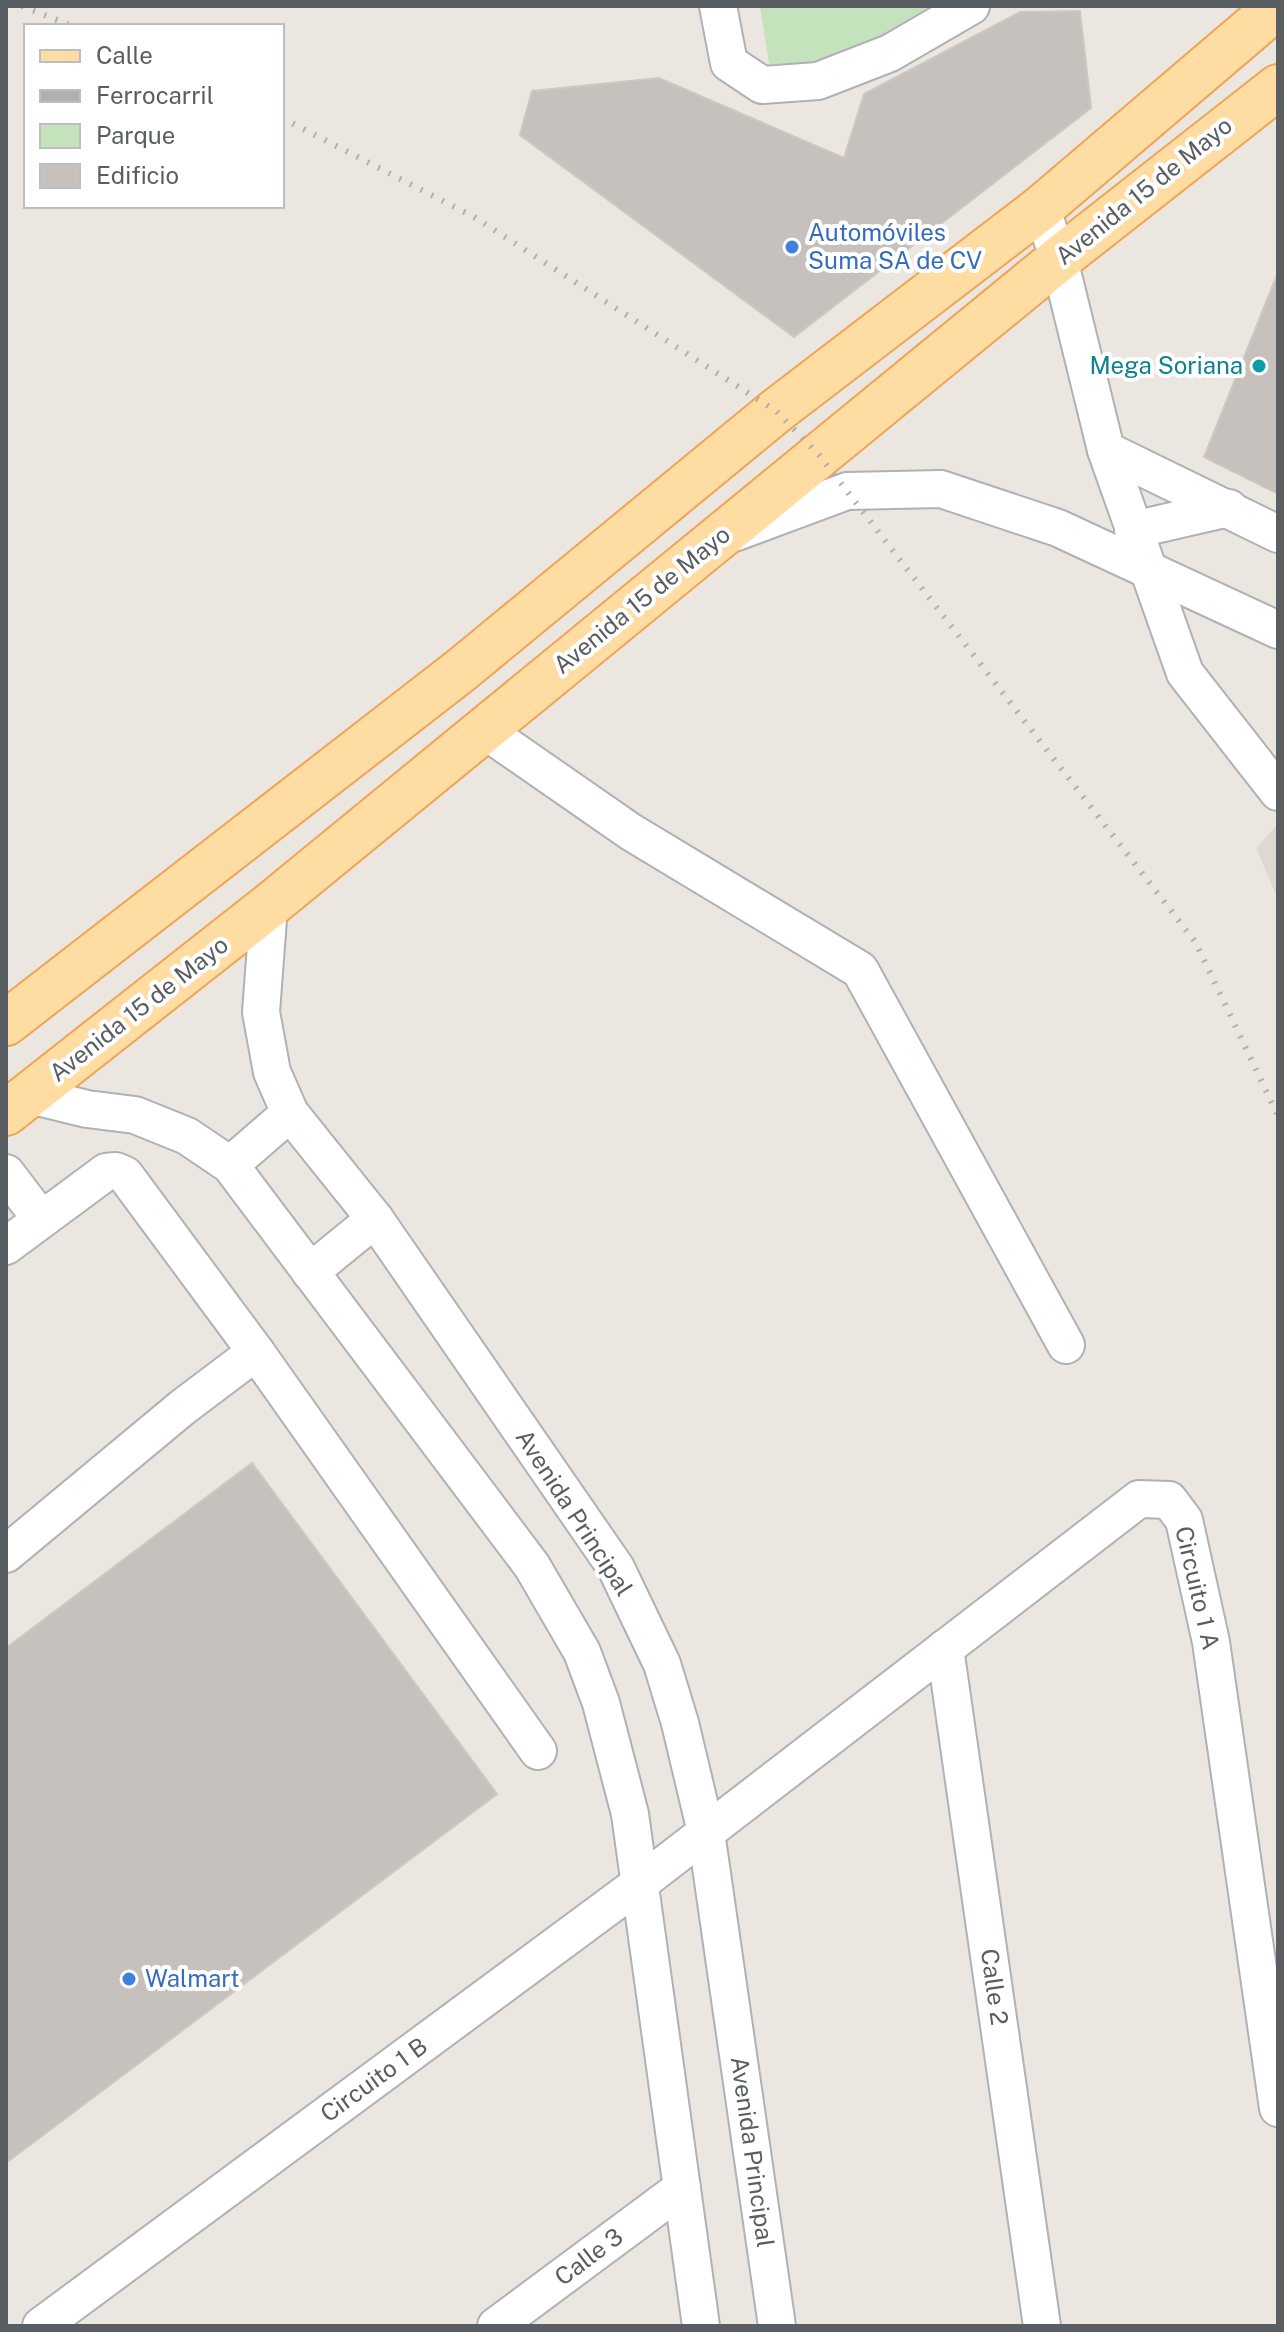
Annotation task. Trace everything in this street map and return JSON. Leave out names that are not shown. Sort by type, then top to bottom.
[{"type":"main road","points":[[6,1023],[460,671],[776,411],[1041,208],[1278,6]]},
{"type":"main road","name":"Avenida 15 de Mayo","points":[[18,1104],[269,906],[1059,259],[1269,95]]},
{"type":"street","points":[[718,6],[729,63],[762,85],[818,81],[890,53],[971,6]]},
{"type":"street","points":[[1041,208],[1059,259],[1106,450],[1185,673],[1278,792]]},
{"type":"street","points":[[1106,450],[1278,534]]},
{"type":"street","points":[[718,539],[847,491],[941,489],[1058,528],[1278,630]]},
{"type":"street","points":[[1133,530],[1229,508]]},
{"type":"street","points":[[484,730],[631,832],[860,970],[1066,1345]]},
{"type":"street","name":"Avenida Principal","points":[[269,906],[261,1012],[272,1072],[290,1113],[375,1219],[616,1568],[662,1664],[680,1723],[706,1832],[777,2326]]},
{"type":"street","points":[[18,1104],[135,1115],[187,1136],[230,1165],[532,1566],[582,1652],[601,1703],[630,1814],[701,2326]]},
{"type":"street","points":[[230,1165],[290,1113]]},
{"type":"street","points":[[6,1246],[106,1172],[116,1171],[125,1175],[256,1352],[538,1751]]},
{"type":"street","points":[[6,1173],[41,1219]]},
{"type":"street","points":[[310,1272],[375,1219]]},
{"type":"street","points":[[6,1554],[183,1407],[256,1352]]},
{"type":"street","name":"Circuito 1 A","points":[[706,1832],[1139,1499],[1169,1500],[1184,1520],[1211,1642],[1278,2108]]},
{"type":"street","name":"Calle 2","points":[[945,1648],[1042,2326]]},
{"type":"street","name":"Circuito 1 B","points":[[41,2326],[706,1832]]},
{"type":"street","name":"Calle 3","points":[[496,2326],[682,2188]]},
{"type":"shaded area","points":[[1278,824],[1278,899],[1256,848]]},
{"type":"green space","points":[[760,6],[971,6],[825,88],[770,70]]},
{"type":"building","name":"Automóviles Suma SA de CV","points":[[1080,11],[1091,108],[794,337],[520,135],[532,91],[659,78],[844,158],[864,94],[1020,12]]},
{"type":"building","name":"Mega Soriana","points":[[1278,275],[1278,494],[1204,457]]},
{"type":"building","name":"Walmart","points":[[252,1463],[497,1794],[6,2163],[6,1648]]},
{"type":"railway","points":[[22,6],[67,24]]},
{"type":"railway","points":[[284,119],[474,217],[776,411],[819,455],[1196,943],[1278,1116]]},
{"type":"place","name":"Automóviles Suma SA de CV","points":[[792,247]]},
{"type":"place","name":"Mega Soriana","points":[[1259,366]]},
{"type":"place","name":"Walmart","points":[[129,1979]]}]
